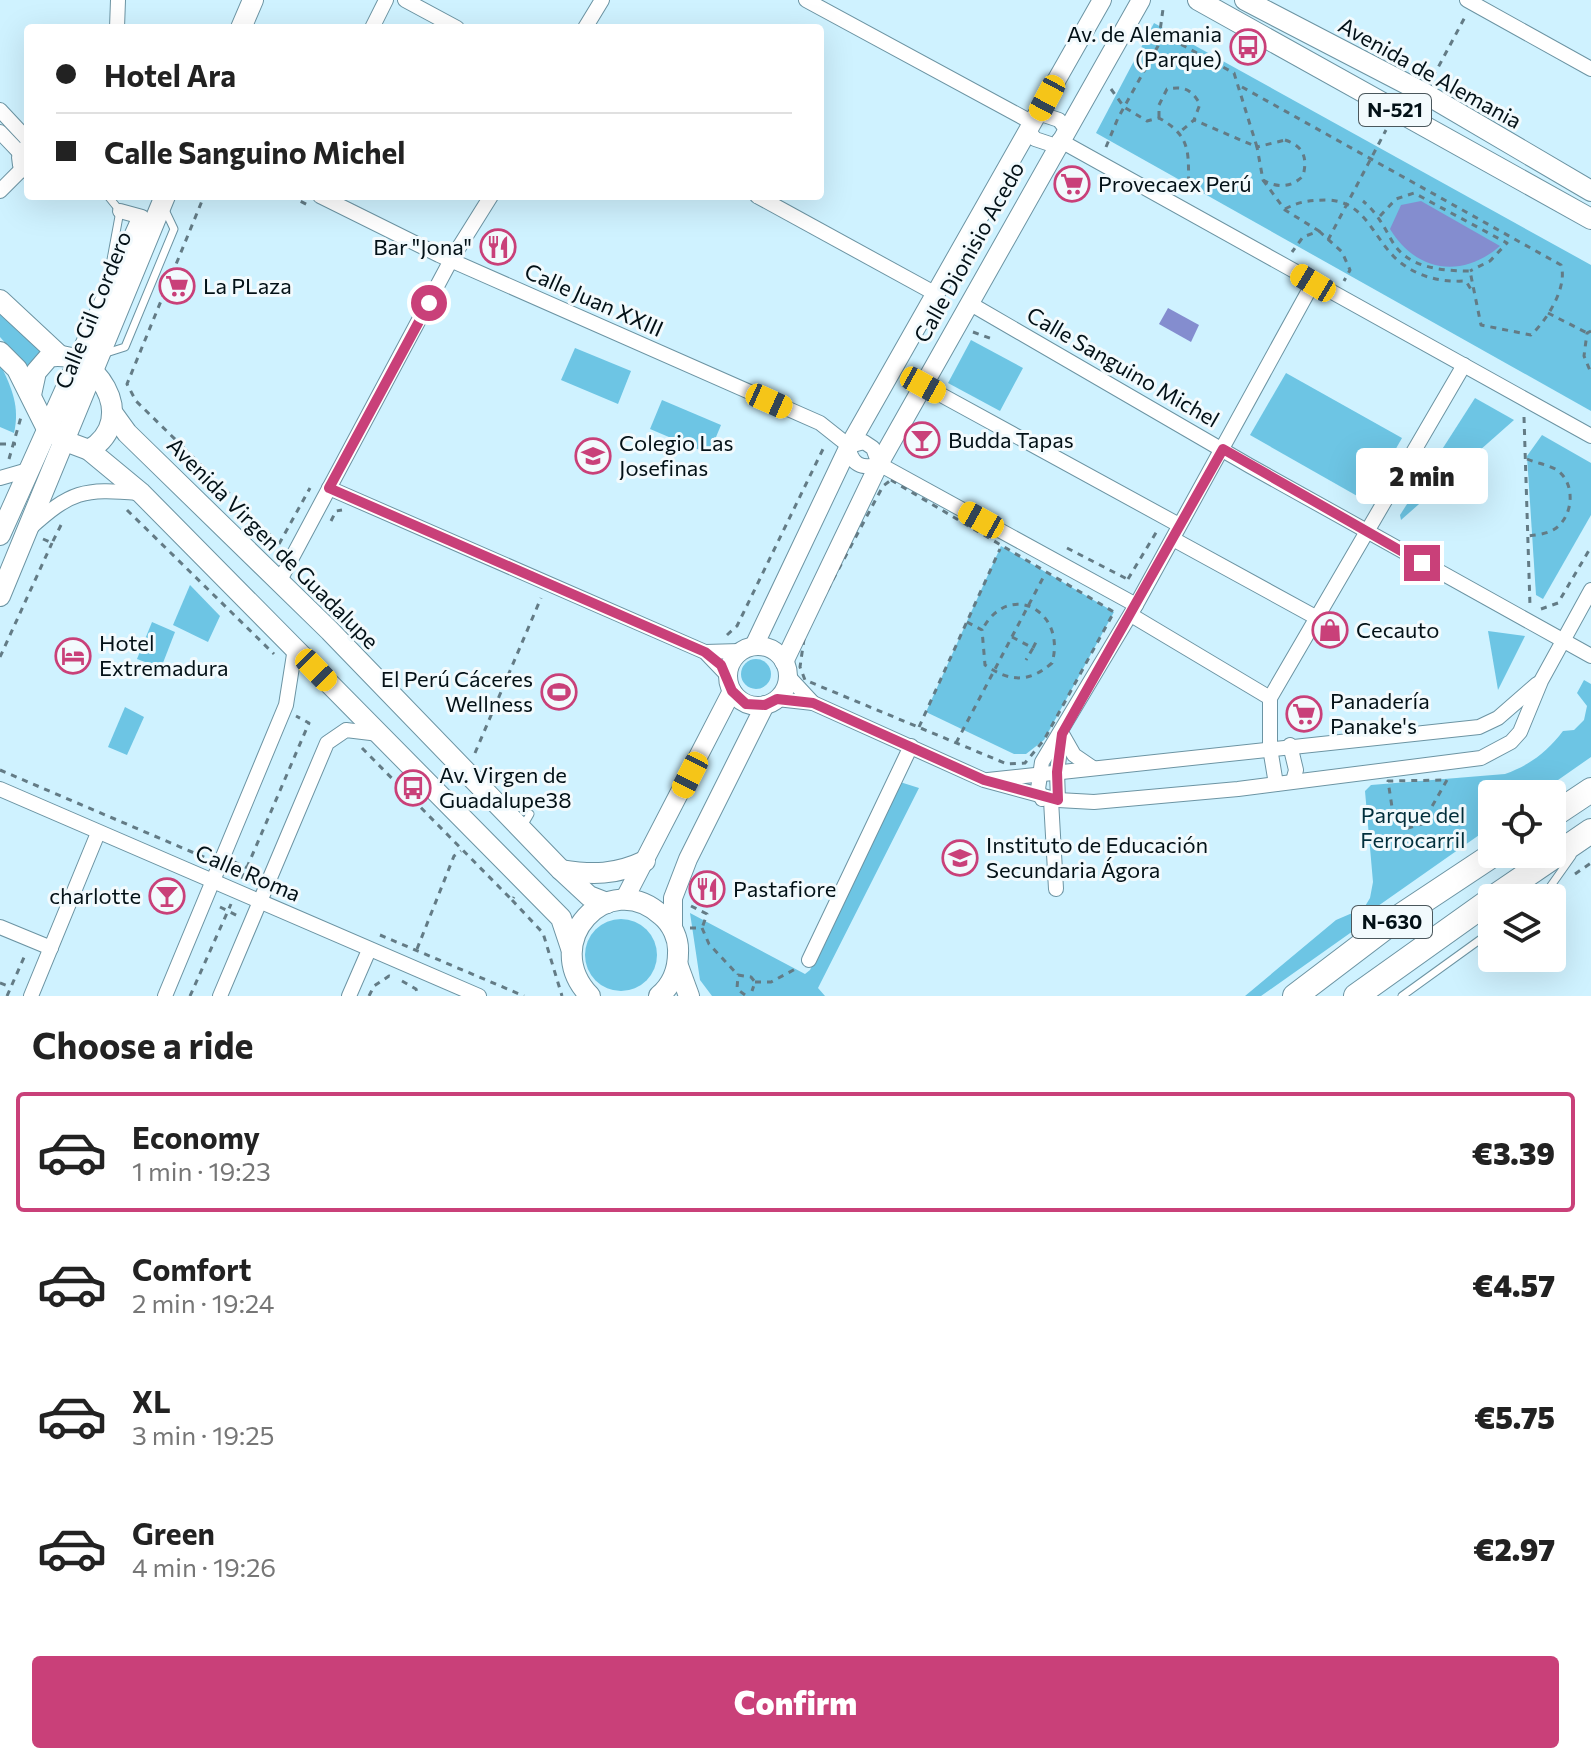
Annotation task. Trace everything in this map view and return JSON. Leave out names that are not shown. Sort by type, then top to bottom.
[{"type":"highway","points":[[1566,807],[1591,790]]},
{"type":"highway","name":"N-630","points":[[1514,884],[1591,832]]},
{"type":"highway","name":"N-630","points":[[1295,996],[1399,917],[1478,865]]},
{"type":"highway","name":"N-630","points":[[1356,996],[1478,909]]},
{"type":"main road","points":[[230,24],[241,0]]},
{"type":"main road","points":[[243,24],[253,0]]},
{"type":"main road","name":"Calle Dionisio Acedo","points":[[747,649],[849,446],[1102,0]]},
{"type":"main road","name":"N-521","points":[[1198,0],[1591,219]]},
{"type":"main road","name":"Calle Dionisio Acedo","points":[[786,669],[879,464],[1138,2]]},
{"type":"main road","name":"Avenida de Alemania","points":[[1248,2],[1424,93],[1591,191]]},
{"type":"main road","name":"Calle Gil Cordero","points":[[0,535],[46,427],[68,358],[113,286],[142,217],[159,200]]},
{"type":"main road","name":"Calle Gil Cordero","points":[[0,596],[98,364],[160,200]]},
{"type":"main road","points":[[0,300],[68,358]]},
{"type":"main road","points":[[0,352],[17,369],[25,400],[46,427],[65,441],[89,450],[141,493],[561,918],[571,948],[574,974],[583,993]]},
{"type":"main road","points":[[25,400],[41,364],[68,358],[98,364]]},
{"type":"main road","name":"Avenida Virgen de Guadalupe","points":[[98,364],[114,415],[279,582],[526,821],[561,870],[589,896],[653,908],[679,924]]},
{"type":"main road","points":[[89,450],[108,437],[114,415]]},
{"type":"main road","points":[[571,948],[582,920],[616,901],[645,861],[730,684],[733,658],[747,649],[772,649],[786,669],[688,859],[673,898],[679,924],[678,966],[673,980],[659,996]]},
{"type":"main road","points":[[730,684],[746,704],[771,702]]},
{"type":"main road","points":[[561,870],[602,875],[626,870],[645,861]]},
{"type":"main road","points":[[678,966],[689,996]]},
{"type":"street","points":[[117,24],[118,0]]},
{"type":"street","points":[[374,24],[386,0]]},
{"type":"street","points":[[405,0],[450,24]]},
{"type":"street","points":[[587,24],[602,0]]},
{"type":"street","points":[[806,0],[1033,122],[1059,120],[1060,138]]},
{"type":"street","points":[[1471,1],[1591,69]]},
{"type":"street","points":[[0,110],[24,145]]},
{"type":"street","points":[[1033,122],[1035,139],[1060,138],[1313,283],[1591,436]]},
{"type":"street","points":[[0,132],[24,145]]},
{"type":"street","points":[[0,191],[24,172]]},
{"type":"street","points":[[279,582],[451,260],[488,200]]},
{"type":"street","points":[[764,200],[936,294]]},
{"type":"street","name":"Calle Juan XXIII","points":[[318,202],[820,423],[849,446],[864,442],[873,448],[879,464],[1004,540],[1133,610],[1270,698]]},
{"type":"street","points":[[120,211],[142,217]]},
{"type":"street","points":[[1051,799],[1038,789],[1039,772],[1133,610],[1313,283]]},
{"type":"street","name":"Calle Sanguino Michel","points":[[969,303],[1591,656]]},
{"type":"street","points":[[1276,784],[1270,748],[1270,698],[1319,619],[1464,365]]},
{"type":"street","points":[[923,385],[1159,514],[1176,532],[1319,619]]},
{"type":"street","points":[[3,472],[28,470]]},
{"type":"street","points":[[329,488],[705,652],[747,649]]},
{"type":"street","points":[[26,532],[60,501],[96,489],[141,493]]},
{"type":"street","points":[[771,702],[813,703],[984,780],[1051,799],[1094,802],[1276,784],[1481,758],[1511,742],[1520,732],[1541,681],[1591,590]]},
{"type":"street","points":[[165,996],[286,705],[291,645]]},
{"type":"street","points":[[705,652],[730,684]]},
{"type":"street","points":[[786,669],[813,703]]},
{"type":"street","points":[[984,780],[1479,727],[1498,718],[1541,681]]},
{"type":"street","points":[[1479,727],[1486,745],[1481,758]]},
{"type":"street","points":[[220,996],[327,743],[346,730],[379,734]]},
{"type":"street","points":[[1062,734],[1074,755],[1093,768]]},
{"type":"street","points":[[1056,889],[1051,799],[1062,734]]},
{"type":"street","points":[[1290,745],[1296,770],[1293,781]]},
{"type":"street","points":[[809,960],[911,746]]},
{"type":"street","name":"Calle Roma","points":[[0,789],[369,950],[454,992],[479,996]]},
{"type":"street","points":[[31,996],[98,833]]},
{"type":"street","points":[[0,927],[51,948]]},
{"type":"street","points":[[349,996],[369,950]]},
{"type":"lane","points":[[111,200],[120,211],[107,278],[113,286]]},
{"type":"lane","points":[[1549,884],[1591,832]]},
{"type":"lane","points":[[1402,996],[1478,941]]},
{"type":"path","points":[[1424,93],[1471,1]]},
{"type":"path","points":[[1096,141],[1106,147],[1158,46],[1163,9]]},
{"type":"path","points":[[1160,33],[1234,73],[1242,87],[1263,180],[1285,210],[1319,231],[1342,252],[1350,270],[1344,282]]},
{"type":"path","points":[[1159,118],[1159,105],[1167,89],[1181,86],[1193,92],[1200,104],[1194,120],[1180,132]]},
{"type":"path","points":[[1242,87],[1561,265],[1564,276],[1548,313],[1531,335],[1481,325],[1470,271]]},
{"type":"path","points":[[1105,98],[1111,89],[1124,107],[1147,121],[1159,118],[1180,132],[1186,141],[1189,194],[1175,186]]},
{"type":"path","points":[[1194,120],[1257,147],[1285,140],[1297,144],[1304,154],[1303,176],[1296,183],[1273,186],[1263,180]]},
{"type":"path","points":[[1328,240],[1386,130]]},
{"type":"path","points":[[1363,201],[1379,217],[1393,244],[1422,266],[1451,272],[1470,271],[1490,261],[1507,243],[1414,193],[1396,199],[1379,217]]},
{"type":"path","points":[[202,200],[127,384],[136,401],[280,545],[310,488]]},
{"type":"path","points":[[1285,210],[1308,200],[1347,203],[1365,216],[1399,261],[1440,282],[1466,281],[1475,296]]},
{"type":"path","points":[[1303,258],[1290,251],[1303,237],[1319,231]]},
{"type":"path","points":[[1548,313],[1589,332],[1584,356],[1591,373]]},
{"type":"path","points":[[3,472],[16,444],[25,400]]},
{"type":"path","points":[[1524,414],[1530,606]]},
{"type":"path","points":[[725,637],[737,626],[826,443],[814,437],[820,423]]},
{"type":"path","points":[[0,444],[16,444]]},
{"type":"path","points":[[161,465],[183,447]]},
{"type":"path","points":[[1525,459],[1558,471],[1567,483],[1571,502],[1565,519],[1552,531],[1528,536]]},
{"type":"path","points":[[141,493],[127,510],[272,655],[291,645]]},
{"type":"path","points":[[328,525],[336,511],[349,509]]},
{"type":"path","points":[[1128,579],[1159,527],[1154,525],[1159,514]]},
{"type":"path","points":[[0,657],[65,519]]},
{"type":"path","points":[[26,532],[52,543]]},
{"type":"path","points":[[805,632],[800,667],[805,680],[919,727],[1007,764],[1025,763],[1044,740],[1114,612],[1045,574],[1004,540],[919,727],[911,746]]},
{"type":"path","points":[[1517,598],[1544,610],[1558,603],[1591,547]]},
{"type":"path","points":[[956,743],[1045,574]]},
{"type":"path","points":[[471,762],[543,595]]},
{"type":"path","points":[[1012,604],[1028,606],[1048,618],[1057,648],[1052,663],[1026,680],[1009,678],[985,665],[982,630],[1001,608],[1012,604]]},
{"type":"path","points":[[967,622],[982,630]]},
{"type":"path","points":[[1012,637],[1033,648]]},
{"type":"path","points":[[1026,660],[1038,638]]},
{"type":"path","points":[[296,716],[309,723],[317,735]]},
{"type":"path","points":[[240,882],[309,723]]},
{"type":"path","points":[[357,743],[543,933],[562,996]]},
{"type":"path","points":[[0,770],[199,856],[206,858],[210,853]]},
{"type":"path","points":[[1447,780],[1422,824],[1408,828],[1394,820],[1388,781],[1447,780]]},
{"type":"path","points":[[417,949],[454,856],[463,850]]},
{"type":"path","points":[[231,861],[260,873]]},
{"type":"path","points":[[1567,886],[1575,873],[1591,863]]},
{"type":"path","points":[[512,900],[526,883]]},
{"type":"path","points":[[190,996],[234,896]]},
{"type":"path","points":[[684,902],[707,914],[702,928],[709,944],[738,975],[737,989],[745,996],[752,991],[755,982]]},
{"type":"path","points":[[216,905],[243,917]]},
{"type":"path","points":[[679,924],[702,928]]},
{"type":"path","points":[[377,934],[524,996]]},
{"type":"path","points":[[7,996],[25,954],[19,952]]},
{"type":"path","points":[[738,975],[744,973],[755,982],[771,982],[809,960]]},
{"type":"path","points":[[369,996],[374,986],[389,976],[416,989],[418,996]]},
{"type":"path","points":[[0,983],[11,987]]},
{"type":"path","points":[[752,991],[757,996]]},
{"type":"green space","points":[[1154,23],[1591,265],[1591,411],[1096,133]]},
{"type":"green space","points":[[0,312],[43,348],[27,368],[0,337]]},
{"type":"green space","points":[[971,340],[1023,368],[1000,411],[948,383]]},
{"type":"green space","points":[[575,348],[631,371],[618,404],[561,380]]},
{"type":"green space","points":[[0,364],[14,398],[14,433],[0,427]]},
{"type":"green space","points":[[1286,373],[1402,438],[1366,501],[1250,435]]},
{"type":"green space","points":[[1475,398],[1514,420],[1401,520],[1400,515]]},
{"type":"green space","points":[[662,400],[721,425],[709,454],[650,429]]},
{"type":"green space","points":[[1542,435],[1591,463],[1591,515],[1543,599],[1536,595],[1527,456]]},
{"type":"green space","points":[[1001,546],[1114,612],[1044,740],[1026,754],[1014,754],[926,712]]},
{"type":"green space","points":[[190,585],[220,616],[208,642],[173,625]]},
{"type":"green space","points":[[152,622],[175,632],[161,668],[137,659]]},
{"type":"green space","points":[[1488,631],[1525,636],[1498,690]]},
{"type":"green space","points":[[756,659],[766,664],[771,674],[766,684],[756,689],[746,684],[741,674],[746,664]]},
{"type":"green space","name":"Parque del Ferrocarril","points":[[1584,680],[1591,684],[1591,757],[1558,780],[1478,780],[1478,836],[1368,913],[1370,919],[1261,996],[1245,996],[1336,920],[1364,908],[1370,898],[1373,882],[1365,791],[1371,785],[1505,774],[1530,762],[1563,731],[1574,730],[1584,720],[1587,706],[1577,693]]},
{"type":"green space","points":[[125,707],[144,717],[127,755],[108,747]]},
{"type":"green space","points":[[900,782],[919,788],[818,988],[825,996],[712,996],[700,980],[690,913],[805,974],[810,970]]},
{"type":"green space","points":[[628,919],[647,929],[655,941],[655,969],[647,981],[635,989],[614,991],[595,981],[587,969],[585,948],[595,929],[607,921]]},
{"type":"shaded area","points":[[1421,201],[1500,246],[1470,263],[1440,266],[1426,262],[1401,243],[1390,229],[1401,205]]},
{"type":"shaded area","points":[[1168,308],[1199,325],[1191,342],[1159,324]]},
{"type":"place","name":"Av. de Alemania (Parque)","points":[[1248,47]]},
{"type":"place","name":"Provecaex Perú","points":[[1072,184]]},
{"type":"place","name":"Bar \"Jona\"","points":[[498,247]]},
{"type":"place","name":"La PLaza","points":[[177,286]]},
{"type":"place","name":"Budda Tapas","points":[[922,440]]},
{"type":"place","name":"Colegio Las Josefinas","points":[[593,456]]},
{"type":"place","name":"Cecauto","points":[[1330,630]]},
{"type":"place","name":"Hotel Extremadura","points":[[73,656]]},
{"type":"place","name":"El Perú Cáceres Wellness","points":[[559,692]]},
{"type":"place","name":"Panadería Panake's","points":[[1304,714]]},
{"type":"place","name":"Av. Virgen de Guadalupe38","points":[[413,788]]},
{"type":"place","name":"Instituto de Educación Secundaria Ágora","points":[[960,858]]},
{"type":"place","name":"Pastafiore","points":[[707,889]]},
{"type":"place","name":"charlotte","points":[[167,896]]},
{"type":"route","points":[[429,303],[329,488],[705,652],[721,665],[732,691],[746,704],[765,705],[777,699],[813,703],[984,780],[1042,799],[1058,800],[1057,772],[1062,734],[1223,449],[1422,563]]}]
